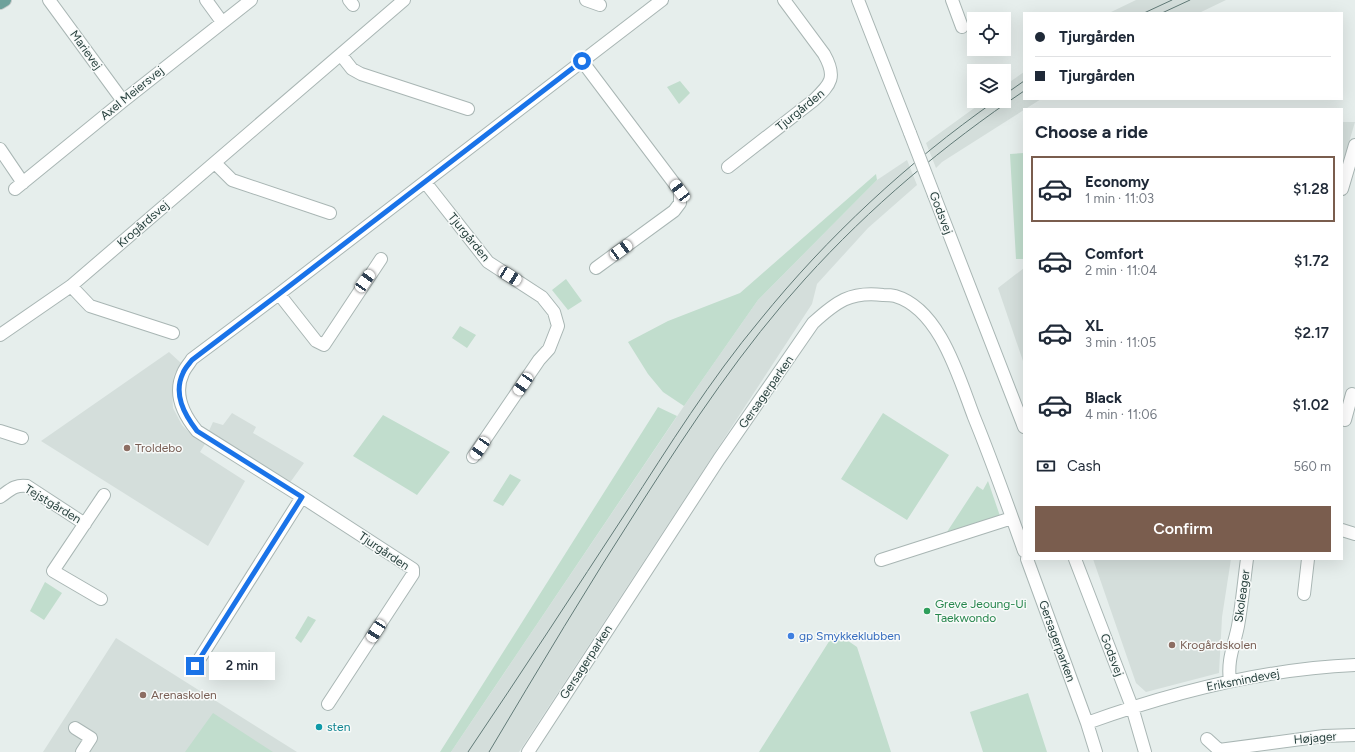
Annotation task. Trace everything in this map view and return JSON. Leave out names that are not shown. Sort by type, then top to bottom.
[{"type":"main road","points":[[0,4],[6,0]]},
{"type":"street","name":"Marievej","points":[[49,0],[122,101]]},
{"type":"street","points":[[206,0],[222,22]]},
{"type":"street","name":"Axel Meiersvej","points":[[0,148],[19,186],[122,101],[251,0]]},
{"type":"street","name":"Krogårdsvej","points":[[0,335],[71,286],[404,0]]},
{"type":"street","points":[[586,0],[600,4]]},
{"type":"street","name":"Tjurgården","points":[[328,704],[413,574],[413,569],[197,431],[186,417],[180,402],[179,389],[183,373],[192,360],[662,0]]},
{"type":"street","name":"Tjurgården","points":[[728,167],[814,100],[827,89],[832,79],[830,64],[824,54],[784,0]]},
{"type":"street","name":"Godsvej","points":[[858,0],[1023,424]]},
{"type":"street","points":[[952,0],[962,26]]},
{"type":"street","points":[[341,55],[352,69],[361,74],[468,109]]},
{"type":"street","points":[[582,61],[680,191],[680,203],[674,211],[596,268]]},
{"type":"street","points":[[1343,186],[1355,145]]},
{"type":"street","points":[[215,163],[232,180],[330,213]]},
{"type":"street","name":"Tjurgården","points":[[424,182],[488,262],[542,297],[554,312],[558,326],[549,349],[539,360],[473,457]]},
{"type":"street","points":[[279,294],[316,340],[324,345],[381,259]]},
{"type":"street","points":[[71,286],[90,306],[173,333]]},
{"type":"street","name":"Gersagerparken","points":[[528,752],[719,459],[813,323],[842,299],[859,295],[877,294],[896,296],[913,306],[931,322],[946,346],[1023,548]]},
{"type":"street","points":[[1349,413],[1352,394]]},
{"type":"street","points":[[0,431],[22,438]]},
{"type":"street","name":"Tejstgården","points":[[0,497],[16,486],[26,486],[85,524]]},
{"type":"street","name":"Tejstgården","points":[[101,599],[53,571],[104,494]]},
{"type":"street","points":[[195,666],[302,497]]},
{"type":"street","points":[[881,560],[1012,518]]},
{"type":"street","points":[[1343,530],[1355,534]]},
{"type":"street","name":"Gersagerparken","points":[[1027,560],[1087,723],[1096,752]]},
{"type":"street","name":"Godsvej","points":[[1075,560],[1132,707],[1145,752]]},
{"type":"street","name":"Skoleager","points":[[1230,681],[1230,658],[1238,628],[1247,560]]},
{"type":"street","points":[[1304,594],[1308,560]]},
{"type":"street","name":"Eriksmindevej","points":[[1132,707],[1230,681],[1291,670],[1355,665]]},
{"type":"street","points":[[1087,723],[1132,707]]},
{"type":"street","points":[[75,728],[91,738],[82,752]]},
{"type":"street","name":"Højager","points":[[1207,739],[1219,750],[1324,736],[1355,735]]},
{"type":"shaded area","points":[[1136,0],[1226,0],[1201,12],[1111,12]]},
{"type":"shaded area","points":[[1023,73],[1023,100],[1039,100],[1027,108],[1023,108],[1023,110],[942,162],[936,168],[926,143],[974,108],[1011,108],[1011,81]]},
{"type":"shaded area","points":[[1343,122],[1355,122],[1343,163]]},
{"type":"shaded area","points":[[907,160],[917,185],[868,228],[817,284],[812,304],[519,752],[451,752],[684,406],[758,300],[877,180]]},
{"type":"shaded area","points":[[1023,269],[1023,361],[998,288]]},
{"type":"shaded area","name":"Troldebo","points":[[169,352],[181,363],[174,375],[172,389],[173,408],[182,425],[193,436],[205,444],[200,452],[245,481],[208,546],[41,441]]},
{"type":"shaded area","points":[[232,413],[256,427],[253,433],[304,463],[289,484],[208,433],[213,422],[223,425]]},
{"type":"shaded area","name":"Krogårdskolen","points":[[1093,560],[1231,560],[1222,617],[1219,673],[1146,692],[1136,683]]},
{"type":"shaded area","name":"Arenaskolen","points":[[116,638],[297,752],[43,752]]},
{"type":"green space","points":[[680,81],[690,93],[679,104],[667,87]]},
{"type":"green space","points":[[1023,153],[1023,259],[1016,259],[1010,154]]},
{"type":"green space","points":[[876,174],[877,180],[758,300],[684,406],[663,392],[648,374],[628,342],[668,321],[740,293]]},
{"type":"green space","points":[[566,279],[582,301],[568,310],[552,290]]},
{"type":"green space","points":[[460,326],[476,335],[467,348],[452,338]]},
{"type":"green space","points":[[658,407],[677,416],[451,752],[440,752]]},
{"type":"green space","points":[[883,413],[949,455],[907,520],[841,479]]},
{"type":"green space","points":[[383,415],[450,452],[417,495],[353,456]]},
{"type":"green space","points":[[510,474],[521,480],[503,506],[493,501]]},
{"type":"green space","points":[[988,481],[1000,516],[945,535],[977,486],[983,490]]},
{"type":"green space","points":[[45,582],[62,593],[44,620],[30,611]]},
{"type":"green space","points":[[308,616],[316,620],[301,643],[295,638]]},
{"type":"green space","points":[[835,632],[857,647],[891,752],[759,752]]},
{"type":"green space","points":[[1028,693],[1047,752],[983,752],[970,712]]},
{"type":"green space","points":[[213,713],[273,752],[185,752]]},
{"type":"tram line","points":[[1146,12],[1172,0]]},
{"type":"tram line","points":[[1164,12],[1190,0]]},
{"type":"tram line","points":[[1011,90],[1023,82]]},
{"type":"tram line","points":[[489,752],[622,533],[699,415],[760,332],[782,305],[830,252],[882,202],[965,133],[1023,92]]},
{"type":"tram line","points":[[468,752],[690,414],[724,366],[760,320],[813,259],[870,202],[900,175],[985,108]]},
{"type":"place","name":"Troldebo","points":[[127,448]]},
{"type":"place","name":"Greve Jeoung-Ui Taekwondo","points":[[927,611]]},
{"type":"place","name":"gp Smykkeklubben","points":[[791,636]]},
{"type":"place","name":"Krogårdskolen","points":[[1172,645]]},
{"type":"place","name":"Arenaskolen","points":[[143,695]]},
{"type":"place","name":"sten","points":[[319,727]]},
{"type":"route","points":[[195,666],[302,497],[197,431],[186,417],[180,402],[179,389],[183,373],[192,360],[582,61]]}]
